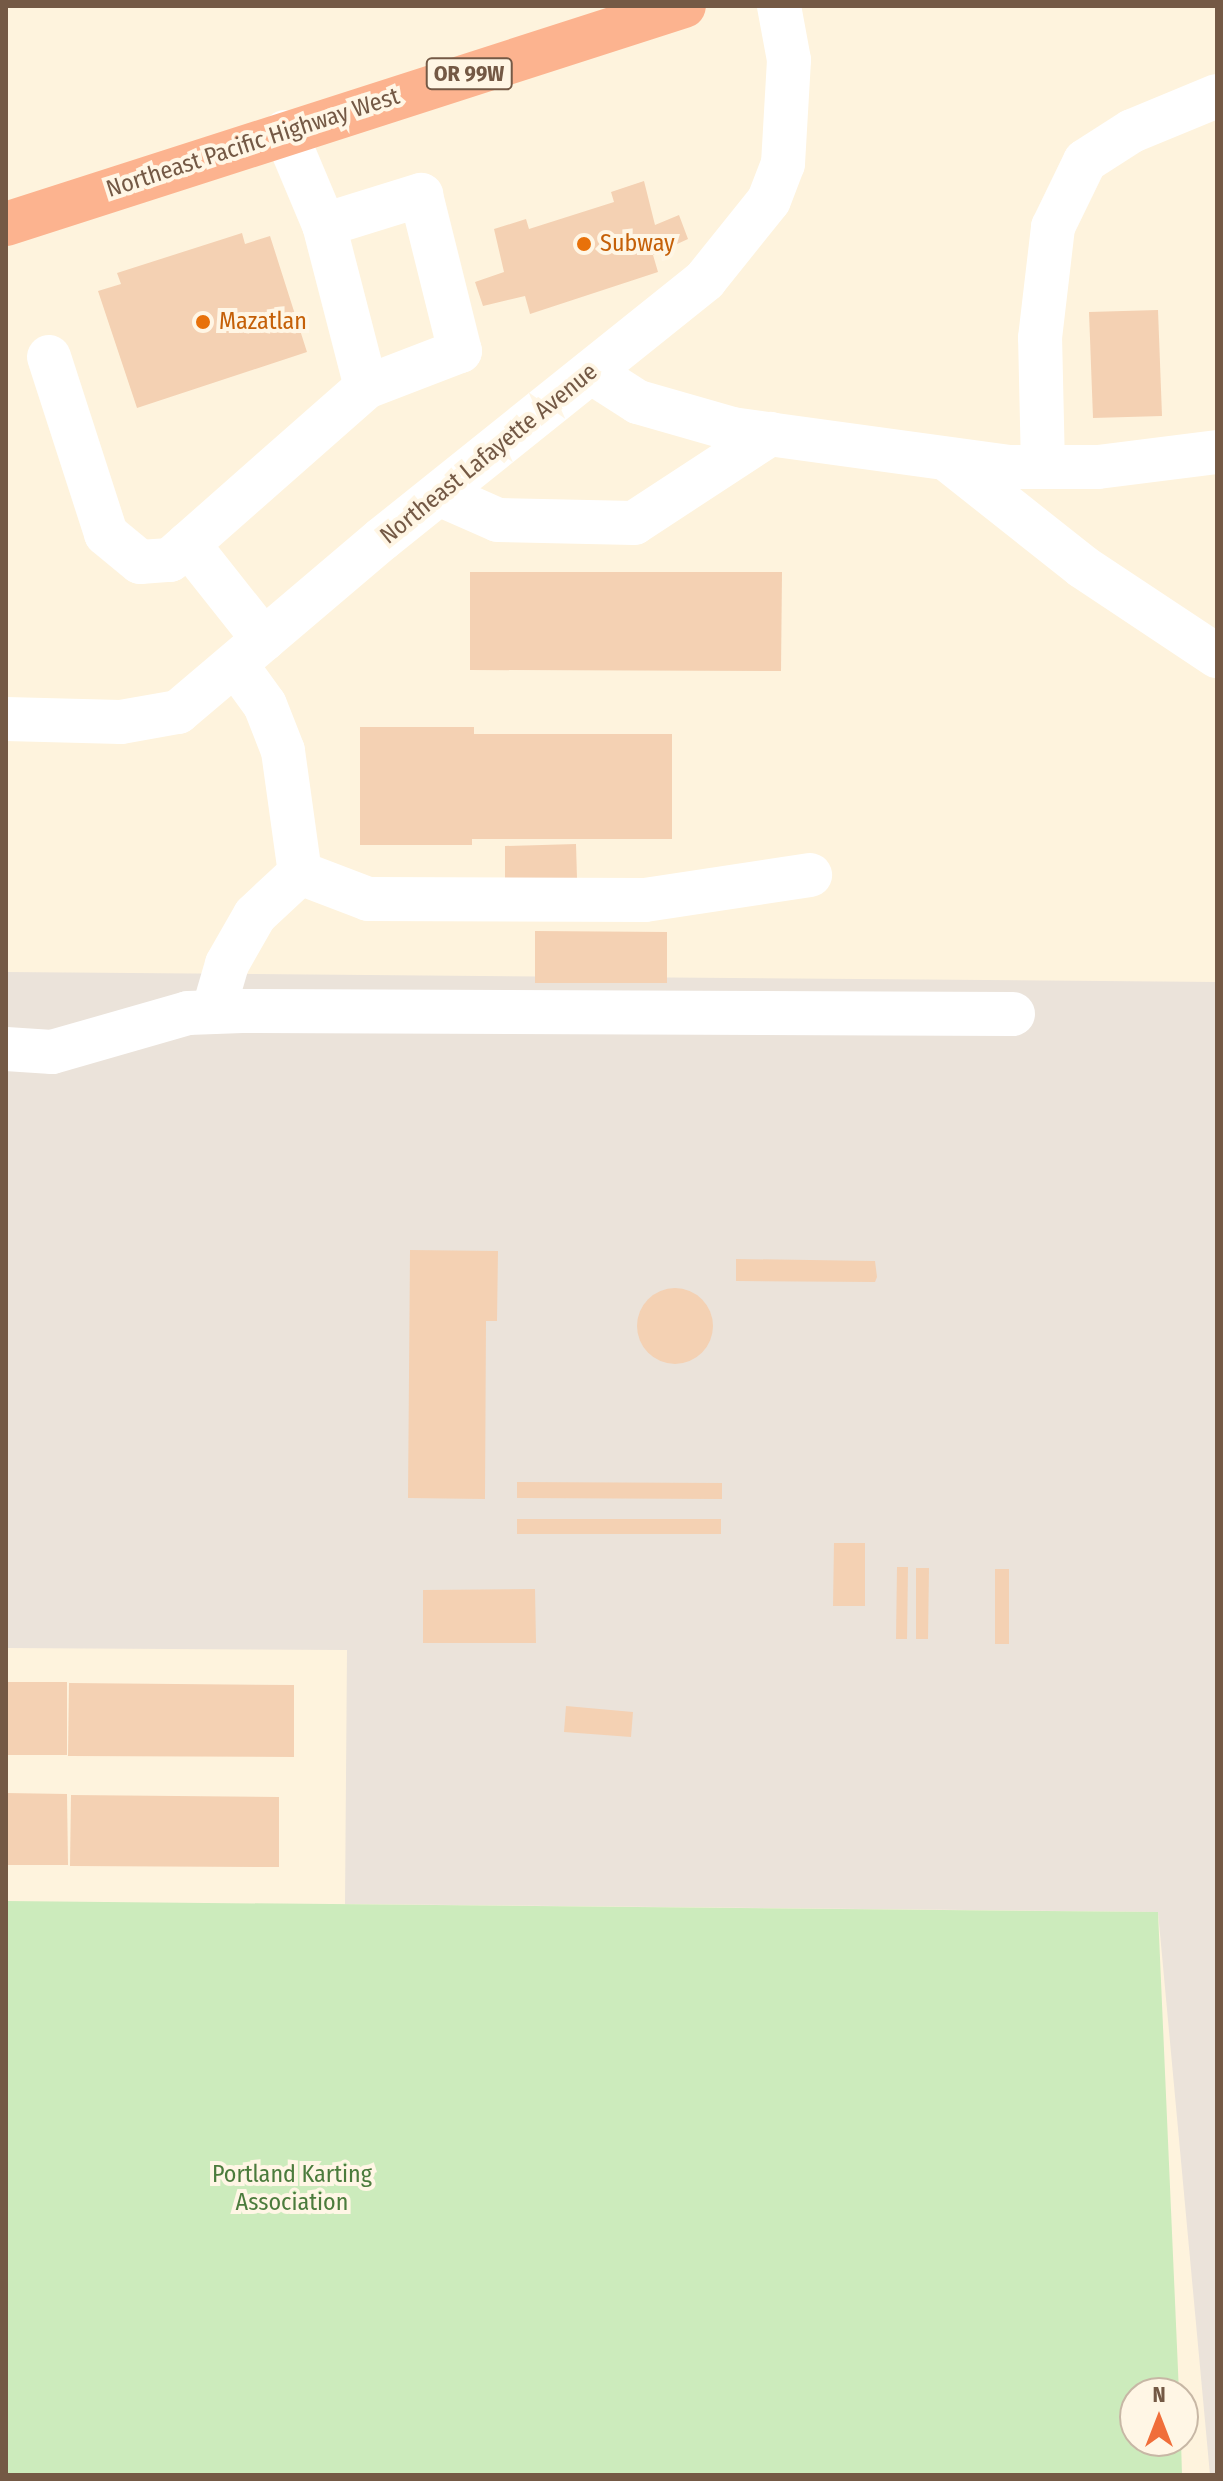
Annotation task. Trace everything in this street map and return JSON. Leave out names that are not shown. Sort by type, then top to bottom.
[{"type":"highway","name":"Northeast Pacific Highway West","points":[[6,224],[684,6]]},
{"type":"street","name":"Northeast Lafayette Avenue","points":[[6,719],[156,718],[199,698],[439,494],[705,280],[769,200],[783,164],[789,129],[789,60],[779,6]]},
{"type":"street","points":[[1043,467],[1040,338],[1053,227],[1085,161],[1132,131],[1217,96]]},
{"type":"street","points":[[285,132],[324,225],[366,387]]},
{"type":"street","points":[[49,357],[106,534],[140,562],[170,560],[366,387],[460,351],[421,195],[324,225]]},
{"type":"street","points":[[591,372],[638,402],[770,434],[946,458],[1043,467],[1098,467],[1217,452]]},
{"type":"street","points":[[439,494],[498,520],[634,523],[770,434]]},
{"type":"street","points":[[946,458],[1083,567],[1217,656]]},
{"type":"street","points":[[188,544],[250,652],[265,705],[283,751],[300,873]]},
{"type":"street","points":[[300,873],[368,899],[537,900],[645,900],[810,875]]},
{"type":"street","points":[[213,1012],[227,964],[255,915],[300,873]]},
{"type":"street","points":[[6,1049],[52,1052],[148,1021],[213,1012],[1013,1014]]},
{"type":"shaded area","points":[[6,972],[1217,982],[1217,2475],[1210,2475],[1158,1912],[345,1904],[347,1650],[6,1648]]},
{"type":"green space","name":"Portland Karting Association","points":[[6,1901],[1158,1912],[1178,2377],[1119,2377],[1119,2457],[1181,2457],[1182,2475],[6,2475]]},
{"type":"building","name":"Subway","points":[[644,181],[655,225],[679,215],[688,239],[653,255],[658,272],[530,314],[525,296],[483,306],[475,282],[504,272],[494,229],[526,219],[529,229],[614,202],[611,192]]},
{"type":"building","name":"Mazatlan","points":[[242,233],[245,244],[270,236],[307,352],[137,408],[98,291],[121,284],[117,273]]},
{"type":"building","points":[[1158,310],[1162,416],[1093,418],[1089,312]]},
{"type":"building","points":[[470,572],[782,572],[781,671],[470,670]]},
{"type":"building","points":[[360,727],[474,727],[474,734],[672,734],[672,839],[472,839],[472,845],[360,845]]},
{"type":"building","points":[[576,844],[577,879],[505,882],[505,846]]},
{"type":"building","points":[[535,931],[667,932],[667,983],[535,983]]},
{"type":"building","points":[[410,1250],[498,1251],[497,1321],[486,1321],[485,1499],[408,1498]]},
{"type":"building","points":[[736,1259],[875,1261],[877,1277],[875,1282],[736,1281]]},
{"type":"building","points":[[675,1288],[689,1291],[702,1299],[710,1312],[713,1326],[710,1340],[702,1353],[689,1361],[675,1364],[661,1361],[648,1353],[640,1340],[637,1326],[640,1312],[648,1299],[661,1291]]},
{"type":"building","points":[[517,1482],[722,1483],[722,1499],[517,1498]]},
{"type":"building","points":[[517,1519],[721,1519],[721,1534],[517,1534]]},
{"type":"building","points":[[834,1543],[865,1543],[865,1606],[833,1606]]},
{"type":"building","points":[[897,1567],[908,1567],[907,1639],[896,1639]]},
{"type":"building","points":[[916,1568],[929,1568],[928,1639],[916,1639]]},
{"type":"building","points":[[995,1569],[1009,1569],[1009,1644],[995,1644]]},
{"type":"building","points":[[535,1589],[536,1643],[423,1643],[423,1590]]},
{"type":"building","points":[[6,1682],[67,1682],[67,1755],[6,1755]]},
{"type":"building","points":[[69,1683],[294,1685],[294,1757],[68,1756]]},
{"type":"building","points":[[566,1706],[633,1712],[631,1737],[564,1732]]},
{"type":"building","points":[[6,1793],[67,1794],[68,1865],[6,1865]]},
{"type":"building","points":[[71,1795],[279,1797],[279,1867],[70,1866]]},
{"type":"place","name":"Subway","points":[[584,244]]},
{"type":"place","name":"Mazatlan","points":[[203,322]]}]
